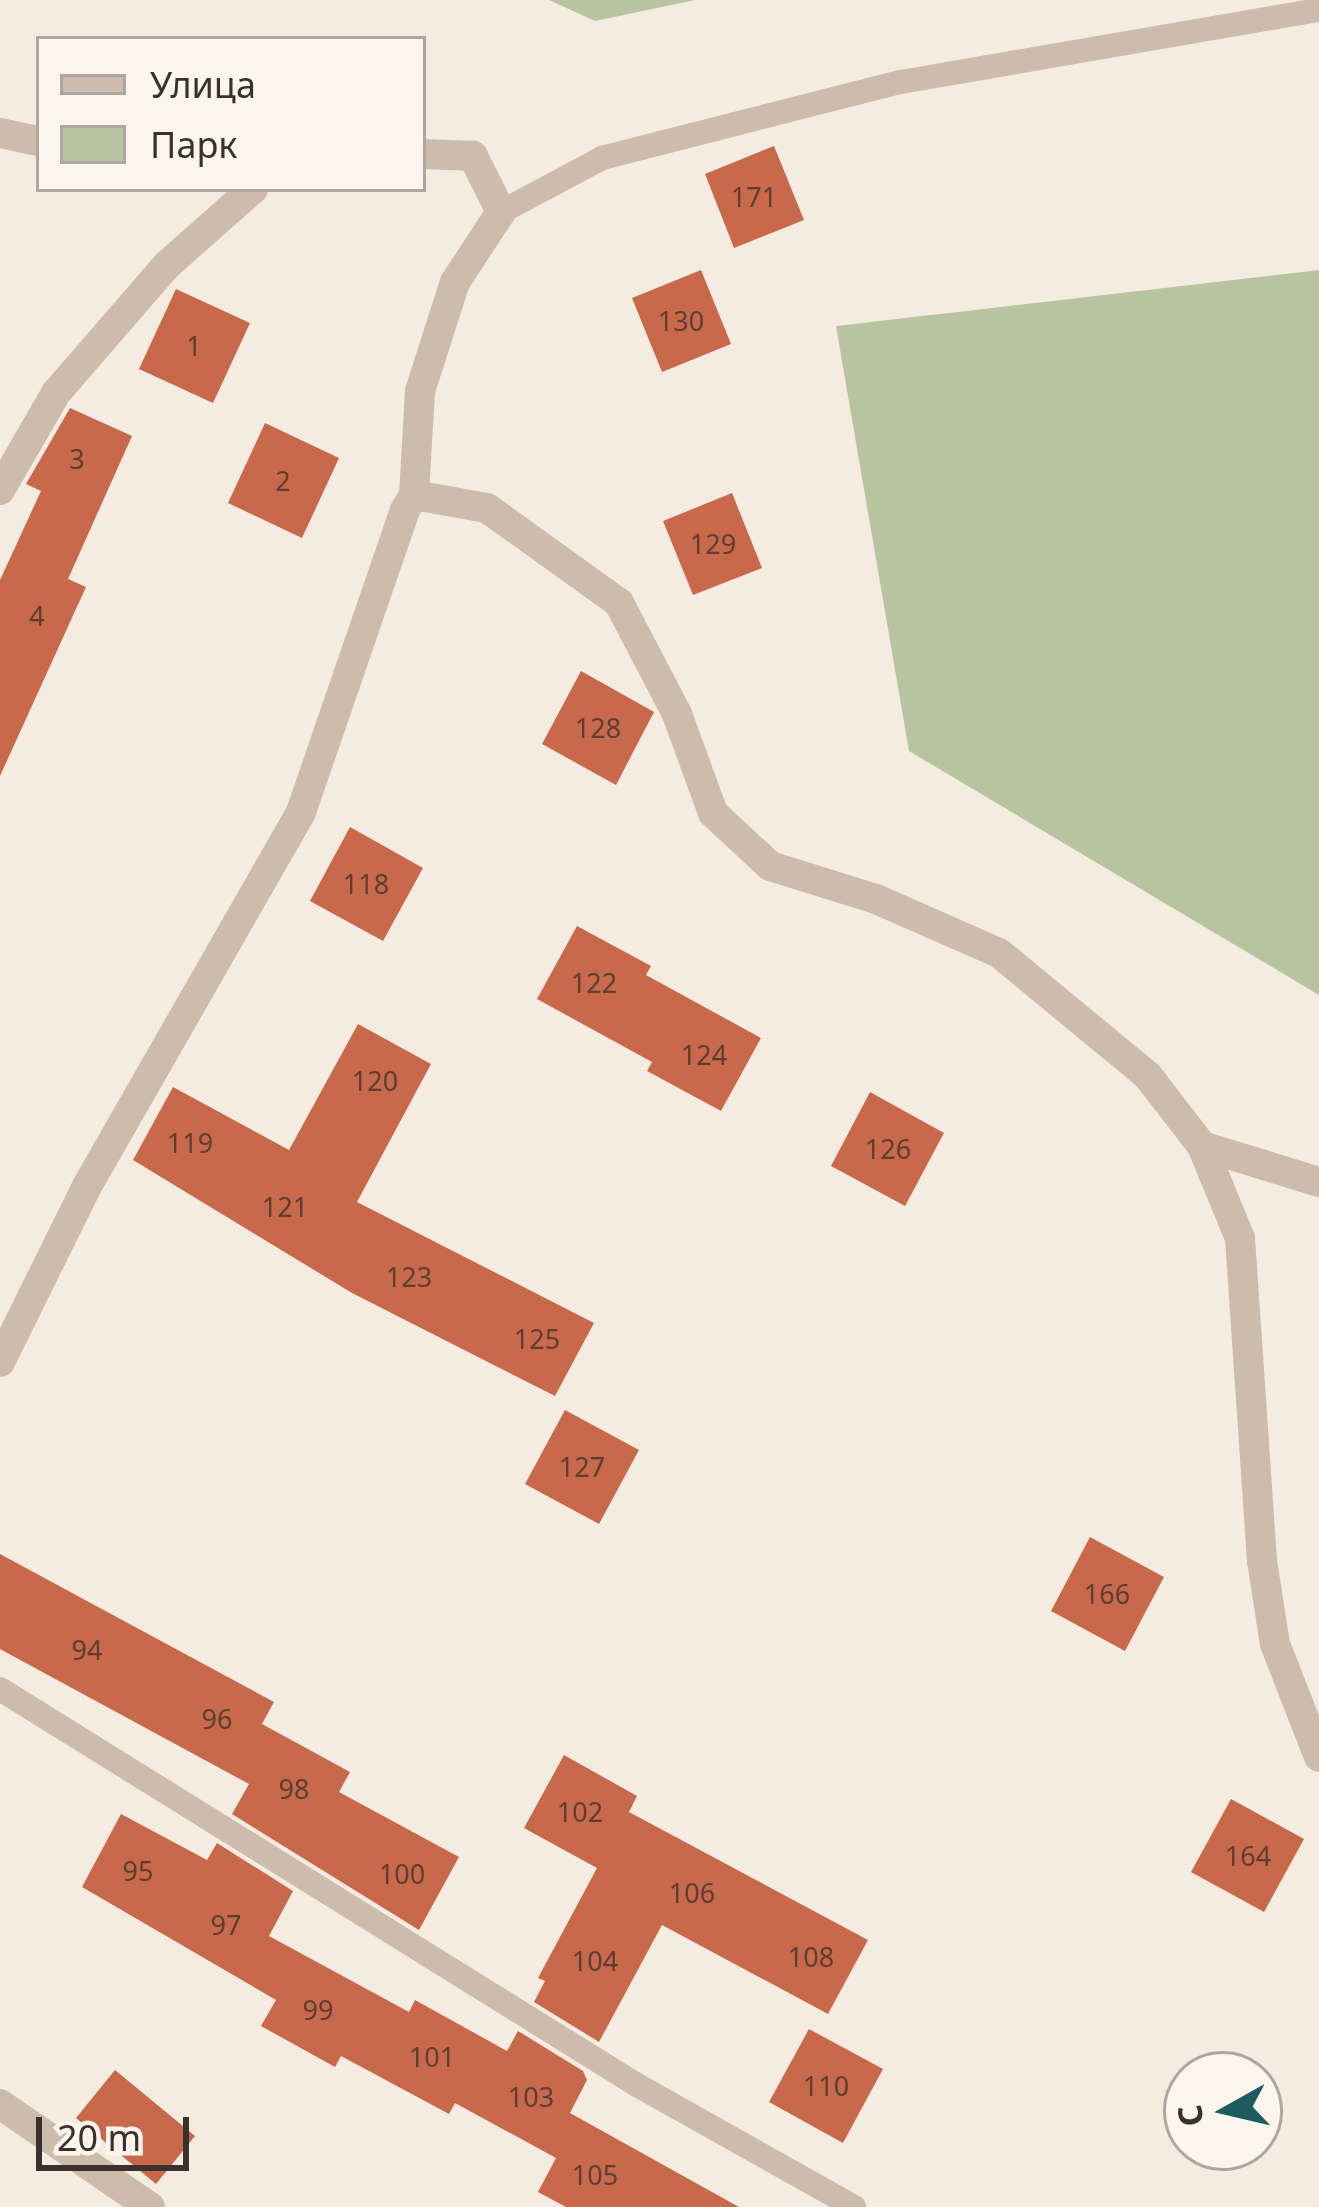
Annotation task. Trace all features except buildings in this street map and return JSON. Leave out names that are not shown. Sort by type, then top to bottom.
[{"type":"street","points":[[0,133],[36,140]]},
{"type":"street","points":[[0,1362],[87,1186],[301,812],[414,495],[421,392],[455,282],[501,212],[473,155],[426,154]]},
{"type":"street","points":[[0,490],[56,393],[167,265],[250,192]]},
{"type":"street","points":[[414,495],[487,508],[619,603],[677,714],[713,813],[770,866],[876,899],[999,952],[1148,1076],[1202,1146],[1240,1238],[1262,1561],[1275,1644],[1319,1756]]},
{"type":"street","points":[[1202,1146],[1319,1182]]},
{"type":"street","points":[[0,2104],[150,2207]]},
{"type":"lane","points":[[501,212],[602,158],[902,82],[1319,10]]},
{"type":"lane","points":[[0,1689],[637,2085],[854,2207]]},
{"type":"green space","points":[[549,0],[695,0],[595,21]]},
{"type":"green space","points":[[1319,270],[1319,995],[909,751],[836,326]]}]
